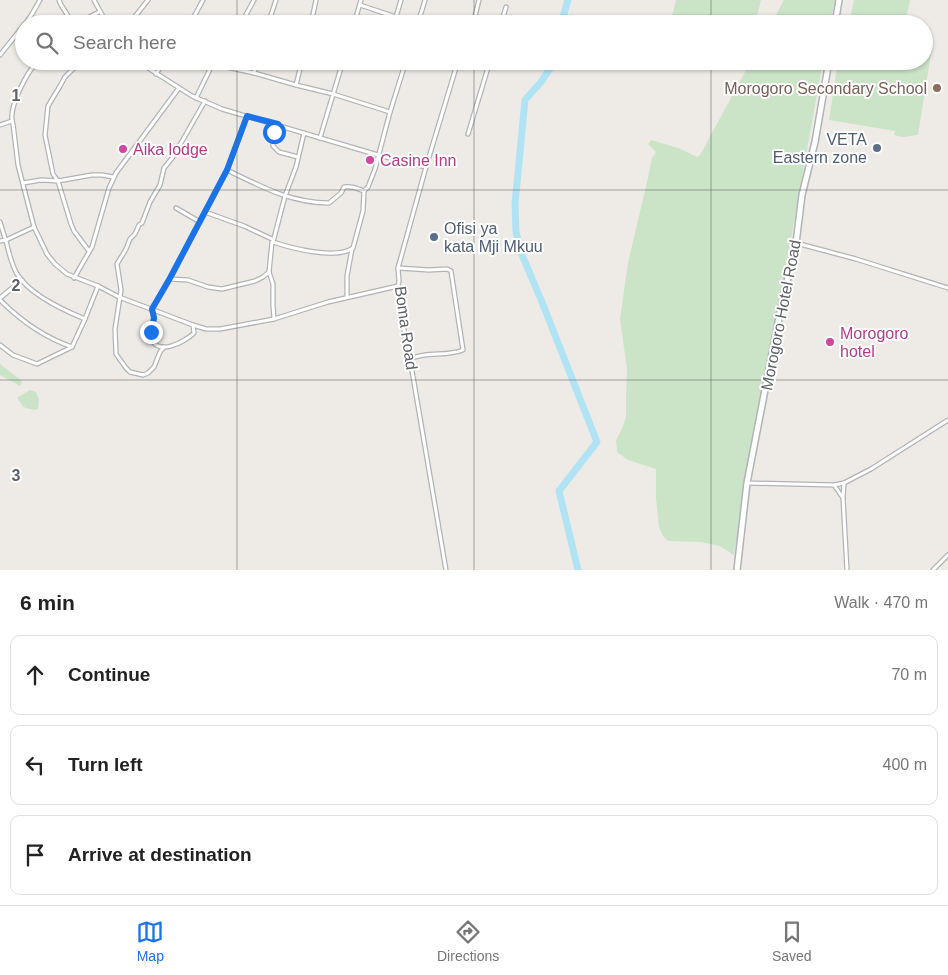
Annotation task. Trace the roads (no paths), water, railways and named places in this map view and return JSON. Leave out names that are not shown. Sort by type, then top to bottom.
[{"type":"street","points":[[31,15],[40,0]]},
{"type":"street","points":[[59,0],[68,15]]},
{"type":"street","points":[[94,0],[102,15]]},
{"type":"street","points":[[136,15],[148,0]]},
{"type":"street","points":[[195,15],[203,0]]},
{"type":"street","points":[[246,15],[254,0]]},
{"type":"street","points":[[271,15],[276,0]]},
{"type":"street","points":[[312,15],[316,0]]},
{"type":"street","points":[[357,15],[361,0]]},
{"type":"street","points":[[397,15],[401,0]]},
{"type":"street","points":[[420,15],[425,0]]},
{"type":"street","points":[[475,15],[478,0]]},
{"type":"street","points":[[836,15],[839,0]]},
{"type":"street","points":[[360,5],[390,15]]},
{"type":"street","points":[[504,15],[506,8]]},
{"type":"street","points":[[94,15],[100,12]]},
{"type":"street","points":[[0,55],[15,36]]},
{"type":"street","points":[[32,70],[20,90],[15,103],[12,121],[18,165],[34,227],[47,254],[67,274],[98,286],[119,297],[193,326],[206,329],[220,329],[274,319],[347,297],[398,286]]},
{"type":"street","points":[[71,70],[64,77],[48,106],[45,134],[53,174],[58,181],[74,231],[90,252]]},
{"type":"street","points":[[150,70],[196,98],[222,109],[378,155],[426,167]]},
{"type":"street","points":[[156,74],[158,70]]},
{"type":"street","points":[[196,98],[209,70]]},
{"type":"street","points":[[243,70],[333,94],[390,112]]},
{"type":"street","points":[[296,85],[300,70]]},
{"type":"street","points":[[320,138],[340,70]]},
{"type":"street","points":[[347,297],[347,276],[363,212],[364,191],[368,187],[375,169],[403,70]]},
{"type":"street","name":"Boma Road","points":[[446,570],[410,359],[407,351],[398,286],[398,268],[455,70]]},
{"type":"street","points":[[468,134],[487,70]]},
{"type":"street","name":"Morogoro Hotel Road","points":[[737,570],[747,483],[780,312],[796,244],[802,195],[816,142],[828,70]]},
{"type":"street","points":[[74,278],[90,252],[113,178],[179,88]]},
{"type":"street","points":[[164,347],[154,367],[147,374],[143,375],[130,372],[116,354],[115,329],[120,284],[117,264],[130,239],[136,234],[139,225],[142,223],[150,202],[160,185],[164,168],[205,102]]},
{"type":"street","points":[[193,326],[194,333],[172,347],[157,345],[152,341],[151,328],[154,318],[152,309],[227,170],[247,116]]},
{"type":"street","points":[[0,125],[12,121]]},
{"type":"street","points":[[278,124],[273,139],[273,146],[279,152],[298,157]]},
{"type":"street","points":[[274,319],[273,284],[269,272],[272,247],[304,133]]},
{"type":"street","points":[[227,170],[264,188],[304,200],[328,203],[341,193],[344,187],[353,186],[364,191]]},
{"type":"street","points":[[22,183],[41,180],[58,181],[92,175],[113,178]]},
{"type":"street","points":[[176,208],[200,222]]},
{"type":"street","points":[[205,212],[244,226],[273,241],[308,250],[328,253],[348,251],[353,248]]},
{"type":"street","points":[[0,222],[8,254],[22,280],[48,301],[67,312],[85,319]]},
{"type":"street","points":[[0,241],[34,227]]},
{"type":"street","points":[[796,244],[856,259],[948,288]]},
{"type":"street","points":[[341,252],[350,260]]},
{"type":"street","points":[[398,268],[447,269],[451,271],[461,340],[464,348],[456,353],[417,356],[410,359]]},
{"type":"street","points":[[170,278],[188,280],[208,288],[222,289],[255,280],[269,272]]},
{"type":"street","points":[[22,280],[0,299],[20,320],[60,343],[72,347]]},
{"type":"street","points":[[0,345],[13,355],[37,364],[72,347],[98,286]]},
{"type":"street","points":[[747,483],[834,485],[844,483],[871,469],[948,420]]},
{"type":"street","points":[[844,483],[843,498],[847,570]]},
{"type":"street","points":[[834,485],[843,498]]},
{"type":"street","points":[[933,570],[948,555]]},
{"type":"waterway","points":[[564,15],[568,0]]},
{"type":"waterway","points":[[549,70],[525,100],[515,204],[516,232],[522,255],[597,442],[559,491],[578,570]]},
{"type":"place","name":"Morogoro Secondary School","points":[[937,88]]},
{"type":"place","name":"VETA Eastern zone","points":[[877,148]]},
{"type":"place","name":"Aika lodge","points":[[123,149]]},
{"type":"place","name":"Casine Inn","points":[[370,160]]},
{"type":"place","name":"Ofisi ya kata Mji Mkuu","points":[[434,237]]},
{"type":"place","name":"Morogoro hotel","points":[[830,342]]}]
